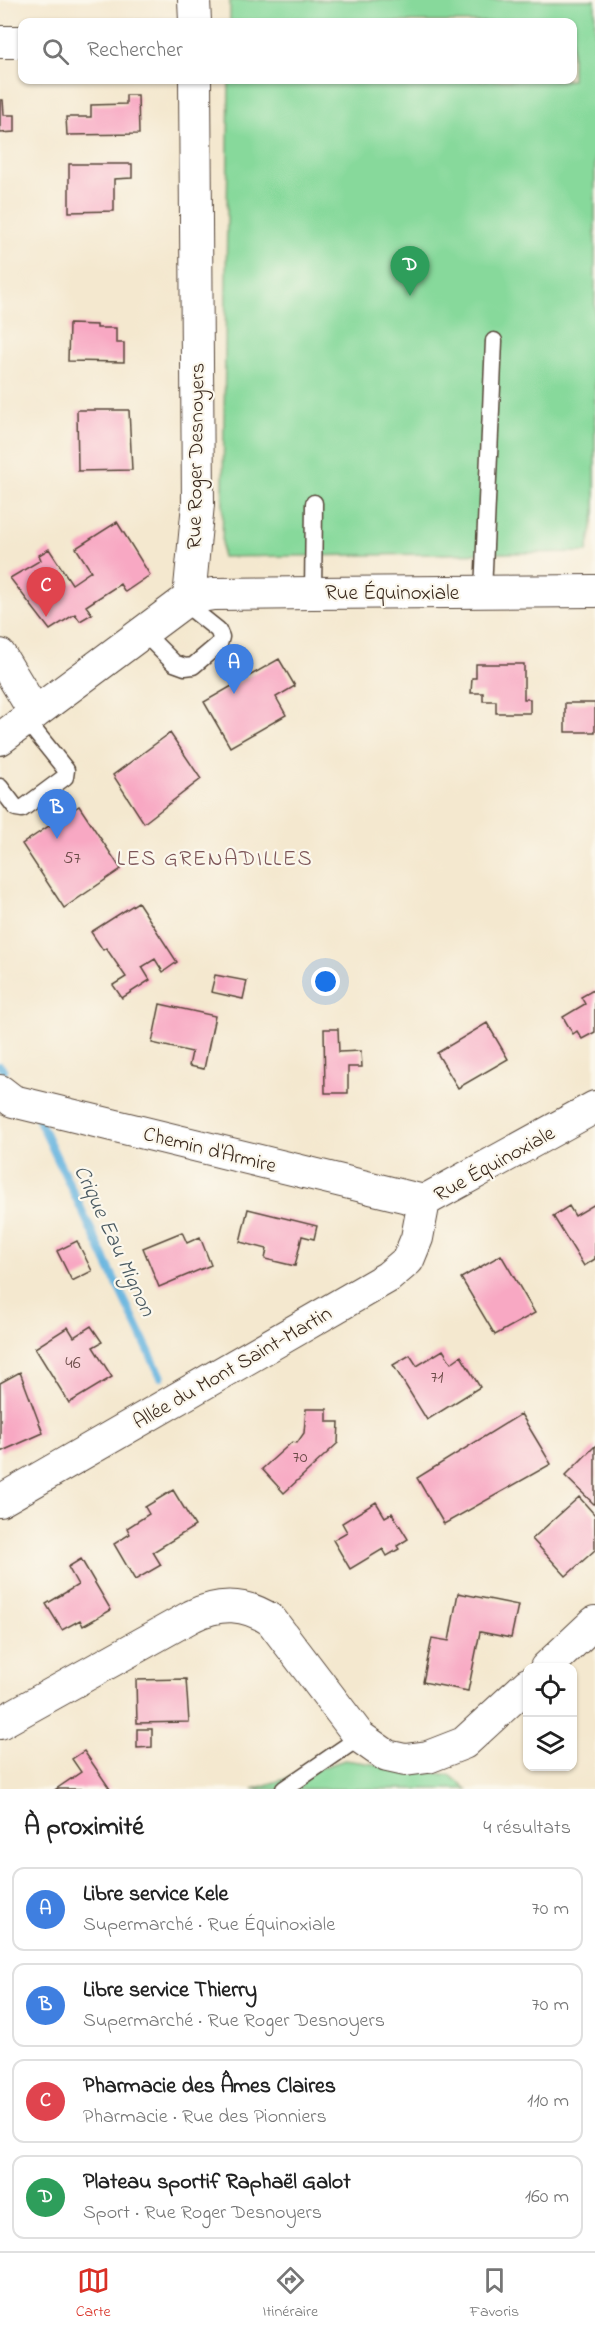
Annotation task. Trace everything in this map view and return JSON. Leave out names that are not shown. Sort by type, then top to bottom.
[{"type":"street","points":[[194,0],[195,18]]},
{"type":"street","points":[[0,42],[18,42]]},
{"type":"street","name":"Rue Roger Desnoyers","points":[[186,600],[198,504],[195,84]]},
{"type":"street","name":"Rue Équinoxiale","points":[[186,600],[213,594],[595,591]]},
{"type":"street","points":[[0,738],[186,600]]},
{"type":"street","points":[[0,655],[31,716]]},
{"type":"street","name":"Chemin d'Armire","points":[[0,1091],[13,1101],[424,1201]]},
{"type":"street","name":"Rue Équinoxiale","points":[[424,1201],[595,1107]]},
{"type":"street","name":"Allée du Mont Saint-Martin","points":[[0,1501],[388,1277],[408,1260],[417,1238],[424,1201]]},
{"type":"street","points":[[0,1723],[202,1611],[234,1605],[252,1609],[271,1620],[360,1737],[387,1756],[405,1760],[428,1757],[464,1743],[523,1689]]},
{"type":"street","points":[[551,1663],[595,1622]]},
{"type":"lane","points":[[483,592],[494,341]]},
{"type":"lane","points":[[313,593],[314,503]]},
{"type":"lane","points":[[143,632],[174,663],[185,667],[193,666],[219,644],[220,637],[218,630],[186,600]]},
{"type":"lane","points":[[0,787],[15,808],[22,809],[65,777],[66,770],[31,716]]},
{"type":"lane","points":[[284,1789],[360,1737]]},
{"type":"green space","points":[[230,0],[595,0],[595,513],[587,552],[222,557],[229,84],[577,84],[577,18],[230,18]]},
{"type":"green space","points":[[345,1760],[450,1775],[467,1789],[253,1789]]},
{"type":"building","points":[[126,95],[138,95],[139,134],[67,135],[66,117],[91,117],[91,105],[126,104]]},
{"type":"building","points":[[0,100],[3,100],[4,115],[15,115],[15,132],[0,133]]},
{"type":"building","points":[[69,164],[132,164],[132,178],[114,179],[114,211],[69,212]]},
{"type":"building","points":[[69,324],[116,328],[116,343],[124,343],[124,362],[68,361]]},
{"type":"building","points":[[77,410],[129,410],[132,470],[78,471]]},
{"type":"building","points":[[117,522],[150,575],[125,592],[120,584],[86,606],[92,614],[80,621],[75,614],[50,630],[10,578],[41,560],[39,555],[49,549],[72,584],[91,571],[76,548]]},
{"type":"building","points":[[279,659],[295,686],[276,697],[286,715],[230,747],[204,702]]},
{"type":"building","points":[[476,664],[524,664],[524,699],[530,699],[530,713],[496,713],[496,701],[483,701],[483,693],[471,693],[472,678],[476,678]]},
{"type":"building","points":[[565,703],[595,703],[595,732],[565,732]]},
{"type":"building","points":[[170,733],[201,779],[144,823],[113,775]]},
{"type":"building","points":[[79,806],[121,869],[64,908],[22,844]]},
{"type":"building","points":[[138,902],[177,962],[163,972],[155,959],[142,967],[150,980],[122,998],[113,985],[126,977],[106,948],[103,950],[91,932]]},
{"type":"building","points":[[215,975],[247,981],[243,999],[211,992]]},
{"type":"building","points":[[595,989],[595,1032],[582,1039],[577,1031],[573,1034],[563,1017],[585,1004],[581,997]]},
{"type":"building","points":[[160,1004],[215,1016],[204,1069],[189,1066],[192,1052],[152,1043]]},
{"type":"building","points":[[487,1023],[508,1059],[458,1088],[437,1053]]},
{"type":"building","points":[[324,1029],[338,1029],[339,1052],[361,1051],[362,1067],[348,1067],[348,1093],[325,1093]]},
{"type":"building","points":[[595,1204],[595,1259],[584,1266],[553,1216],[569,1206],[575,1216]]},
{"type":"building","points":[[248,1209],[317,1226],[314,1239],[302,1236],[295,1266],[265,1259],[267,1249],[240,1242]]},
{"type":"building","points":[[182,1232],[187,1243],[200,1237],[211,1265],[159,1287],[143,1248]]},
{"type":"building","points":[[77,1241],[92,1271],[72,1281],[57,1251]]},
{"type":"building","points":[[501,1255],[535,1313],[495,1335],[461,1278]]},
{"type":"building","points":[[91,1326],[102,1342],[93,1347],[112,1377],[69,1403],[35,1348],[68,1327],[74,1337]]},
{"type":"building","points":[[443,1350],[451,1363],[461,1356],[480,1387],[427,1420],[393,1365],[410,1355],[417,1366]]},
{"type":"building","points":[[20,1372],[43,1433],[0,1452],[0,1383]]},
{"type":"building","points":[[306,1409],[327,1409],[327,1422],[339,1422],[338,1443],[284,1493],[262,1469],[292,1442],[297,1443],[304,1433]]},
{"type":"building","points":[[521,1414],[551,1464],[444,1524],[417,1478]]},
{"type":"building","points":[[595,1446],[595,1505],[565,1476]]},
{"type":"building","points":[[173,1490],[195,1526],[153,1552],[161,1565],[135,1580],[114,1544],[130,1534],[127,1528],[149,1514],[145,1507]]},
{"type":"building","points":[[579,1497],[595,1515],[595,1550],[566,1576],[532,1539]]},
{"type":"building","points":[[376,1502],[385,1517],[392,1513],[408,1539],[397,1546],[399,1549],[387,1556],[383,1549],[350,1569],[333,1540],[347,1532],[342,1523]]},
{"type":"building","points":[[81,1559],[111,1610],[83,1626],[80,1620],[62,1630],[46,1604],[78,1585],[68,1567]]},
{"type":"building","points":[[458,1593],[518,1605],[511,1638],[480,1632],[468,1691],[423,1682],[432,1638],[449,1641]]},
{"type":"building","points":[[186,1679],[189,1722],[137,1723],[136,1680]]},
{"type":"building","points":[[137,1729],[152,1729],[152,1747],[137,1748]]},
{"type":"building","points":[[84,1751],[110,1789],[56,1789],[81,1772],[72,1759]]},
{"type":"waterway","name":"Crique Eau Mignon","points":[[0,1066],[4,1071]]},
{"type":"waterway","name":"Crique Eau Mignon","points":[[38,1118],[161,1377]]},
{"type":"place","name":"Plateau sportif Raphaël Galot","points":[[410,296]]},
{"type":"place","name":"Pharmacie des Âmes Claires","points":[[46,617]]},
{"type":"place","name":"Libre service Kele","points":[[234,694]]},
{"type":"place","name":"Libre service Thierry","points":[[57,839]]},
{"type":"district","name":"LES GRENADILLES","points":[[215,857]]}]
